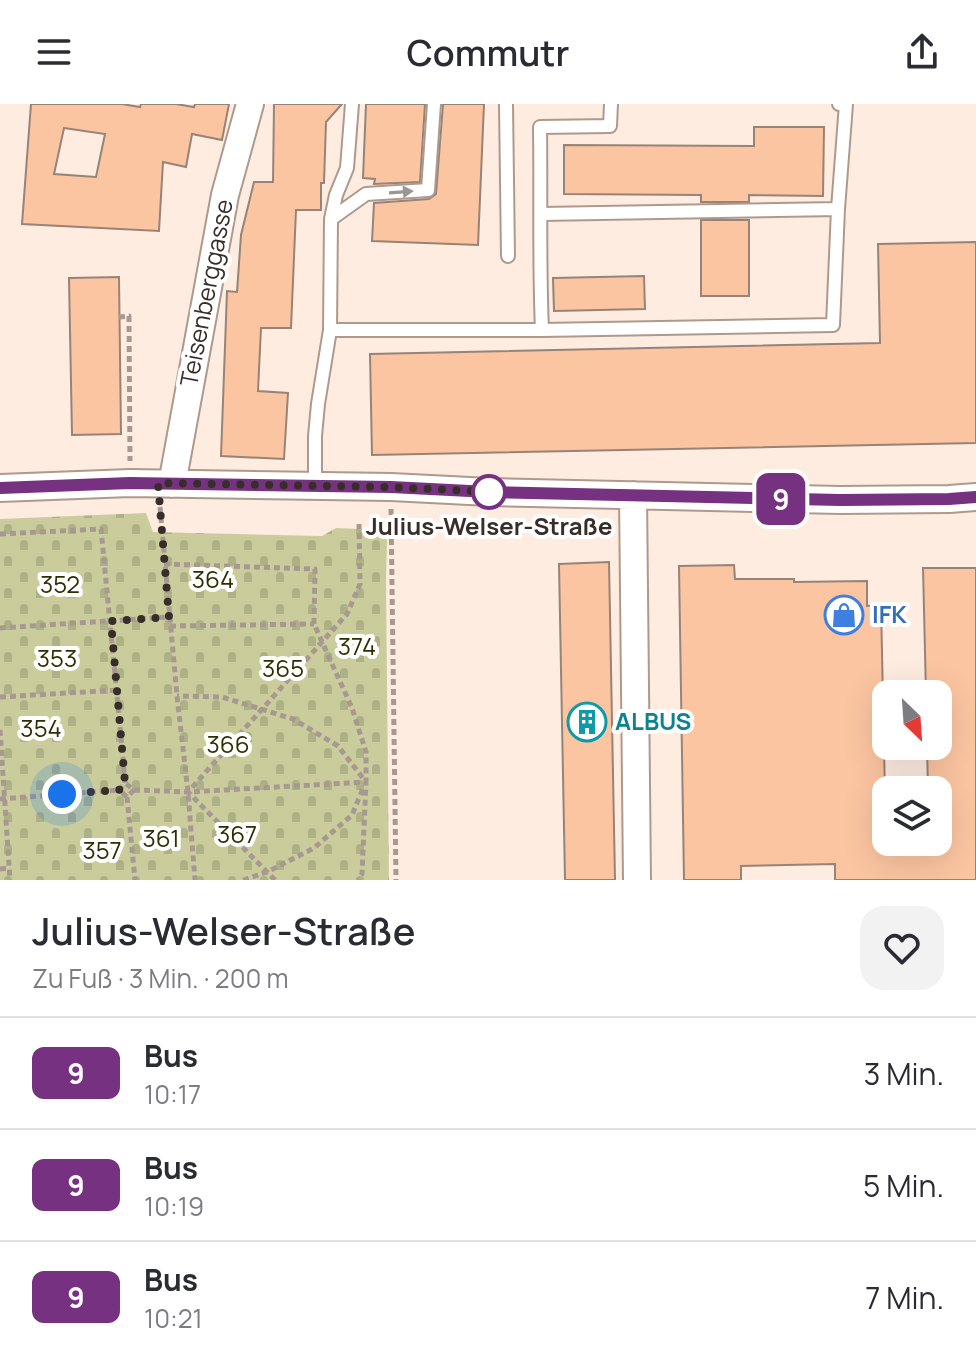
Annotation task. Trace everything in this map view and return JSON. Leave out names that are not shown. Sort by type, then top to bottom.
[{"type":"street","name":"Teisenberggasse","points":[[165,484],[225,195],[250,104]]},
{"type":"street","points":[[0,488],[130,483],[840,500],[976,497]]},
{"type":"street","points":[[633,495],[637,880]]},
{"type":"lane","points":[[315,486],[318,404],[330,330],[331,219],[336,195],[347,168],[352,104]]},
{"type":"lane","points":[[331,219],[366,194],[428,190],[434,104]]},
{"type":"lane","points":[[506,104],[508,256]]},
{"type":"lane","points":[[542,330],[540,127],[610,126],[611,104]]},
{"type":"lane","points":[[330,330],[833,325],[846,104],[839,104]]},
{"type":"lane","points":[[541,214],[838,209]]},
{"type":"path","points":[[119,317],[129,316],[130,483]]},
{"type":"path","points":[[121,391],[130,390]]},
{"type":"path","points":[[165,484],[164,564],[195,880]]},
{"type":"path","points":[[391,487],[396,880]]},
{"type":"path","points":[[188,792],[347,614],[360,584],[359,524]]},
{"type":"path","points":[[0,534],[101,529],[125,783],[119,790],[3,799]]},
{"type":"path","points":[[164,564],[315,569],[314,624],[352,708],[366,752],[362,874],[359,880]]},
{"type":"path","points":[[0,628],[169,617]]},
{"type":"path","points":[[170,626],[314,624]]},
{"type":"path","points":[[0,697],[118,690]]},
{"type":"path","points":[[177,696],[222,697],[293,719],[338,746],[366,782]]},
{"type":"path","points":[[0,730],[10,880]]},
{"type":"path","points":[[125,783],[134,790],[188,792],[366,782]]},
{"type":"path","points":[[243,880],[267,872],[314,848],[352,815],[366,782]]},
{"type":"path","points":[[119,790],[127,797],[135,880]]},
{"type":"path","points":[[127,797],[134,790]]},
{"type":"path","points":[[188,792],[275,880]]},
{"type":"path","points":[[0,869],[9,868]]},
{"type":"green space","points":[[146,513],[153,532],[322,536],[336,528],[383,530],[387,540],[389,880],[0,880],[0,519]]},
{"type":"building","points":[[31,104],[122,104],[140,107],[141,104],[176,104],[194,107],[195,104],[229,104],[222,140],[192,134],[186,167],[163,162],[159,231],[22,224]],"holes":[[[64,128],[105,134],[96,177],[54,174]]]},
{"type":"building","points":[[274,104],[342,104],[326,122],[321,210],[296,210],[291,328],[261,328],[258,391],[288,393],[284,459],[221,456],[227,291],[237,292],[241,235],[254,182],[273,182]]},
{"type":"building","points":[[366,104],[425,104],[420,182],[374,184],[375,179],[363,178]]},
{"type":"building","points":[[443,104],[484,104],[478,245],[372,241],[374,203],[429,199],[436,194]]},
{"type":"building","points":[[754,127],[824,127],[823,196],[749,195],[749,202],[701,202],[701,195],[564,194],[564,145],[754,146]]},
{"type":"building","points":[[701,220],[749,220],[749,296],[701,296]]},
{"type":"building","points":[[976,242],[976,443],[372,455],[370,354],[880,343],[878,244]]},
{"type":"building","points":[[644,276],[645,309],[554,311],[553,278]]},
{"type":"building","points":[[119,277],[121,434],[72,435],[69,278]]},
{"type":"building","name":"ALBUS","points":[[609,562],[615,880],[565,880],[559,564]]},
{"type":"building","points":[[734,565],[735,579],[867,581],[867,606],[881,605],[883,680],[872,680],[872,760],[884,760],[885,776],[872,776],[872,856],[952,856],[952,776],[928,776],[927,760],[952,760],[952,680],[926,680],[923,568],[976,568],[976,880],[835,880],[835,864],[741,866],[741,880],[684,880],[679,566]]},
{"type":"bus line","name":"9","points":[[0,488],[130,483],[840,500],[976,497]]},
{"type":"place","name":"Julius-Welser-Straße","points":[[489,492]]},
{"type":"place","name":"IFK","points":[[844,615]]},
{"type":"place","name":"ALBUS","points":[[587,722]]},
{"type":"route","points":[[62,794],[119,790],[125,783],[111,621],[169,617],[158,483],[489,492]]},
{"type":"park label","name":"364","points":[[213,580]]},
{"type":"park label","name":"352","points":[[60,585]]},
{"type":"park label","name":"374","points":[[357,647]]},
{"type":"park label","name":"353","points":[[57,659]]},
{"type":"park label","name":"365","points":[[283,669]]},
{"type":"park label","name":"354","points":[[41,729]]},
{"type":"park label","name":"366","points":[[228,745]]},
{"type":"park label","name":"367","points":[[237,835]]},
{"type":"park label","name":"361","points":[[161,839]]},
{"type":"park label","name":"357","points":[[102,851]]}]
